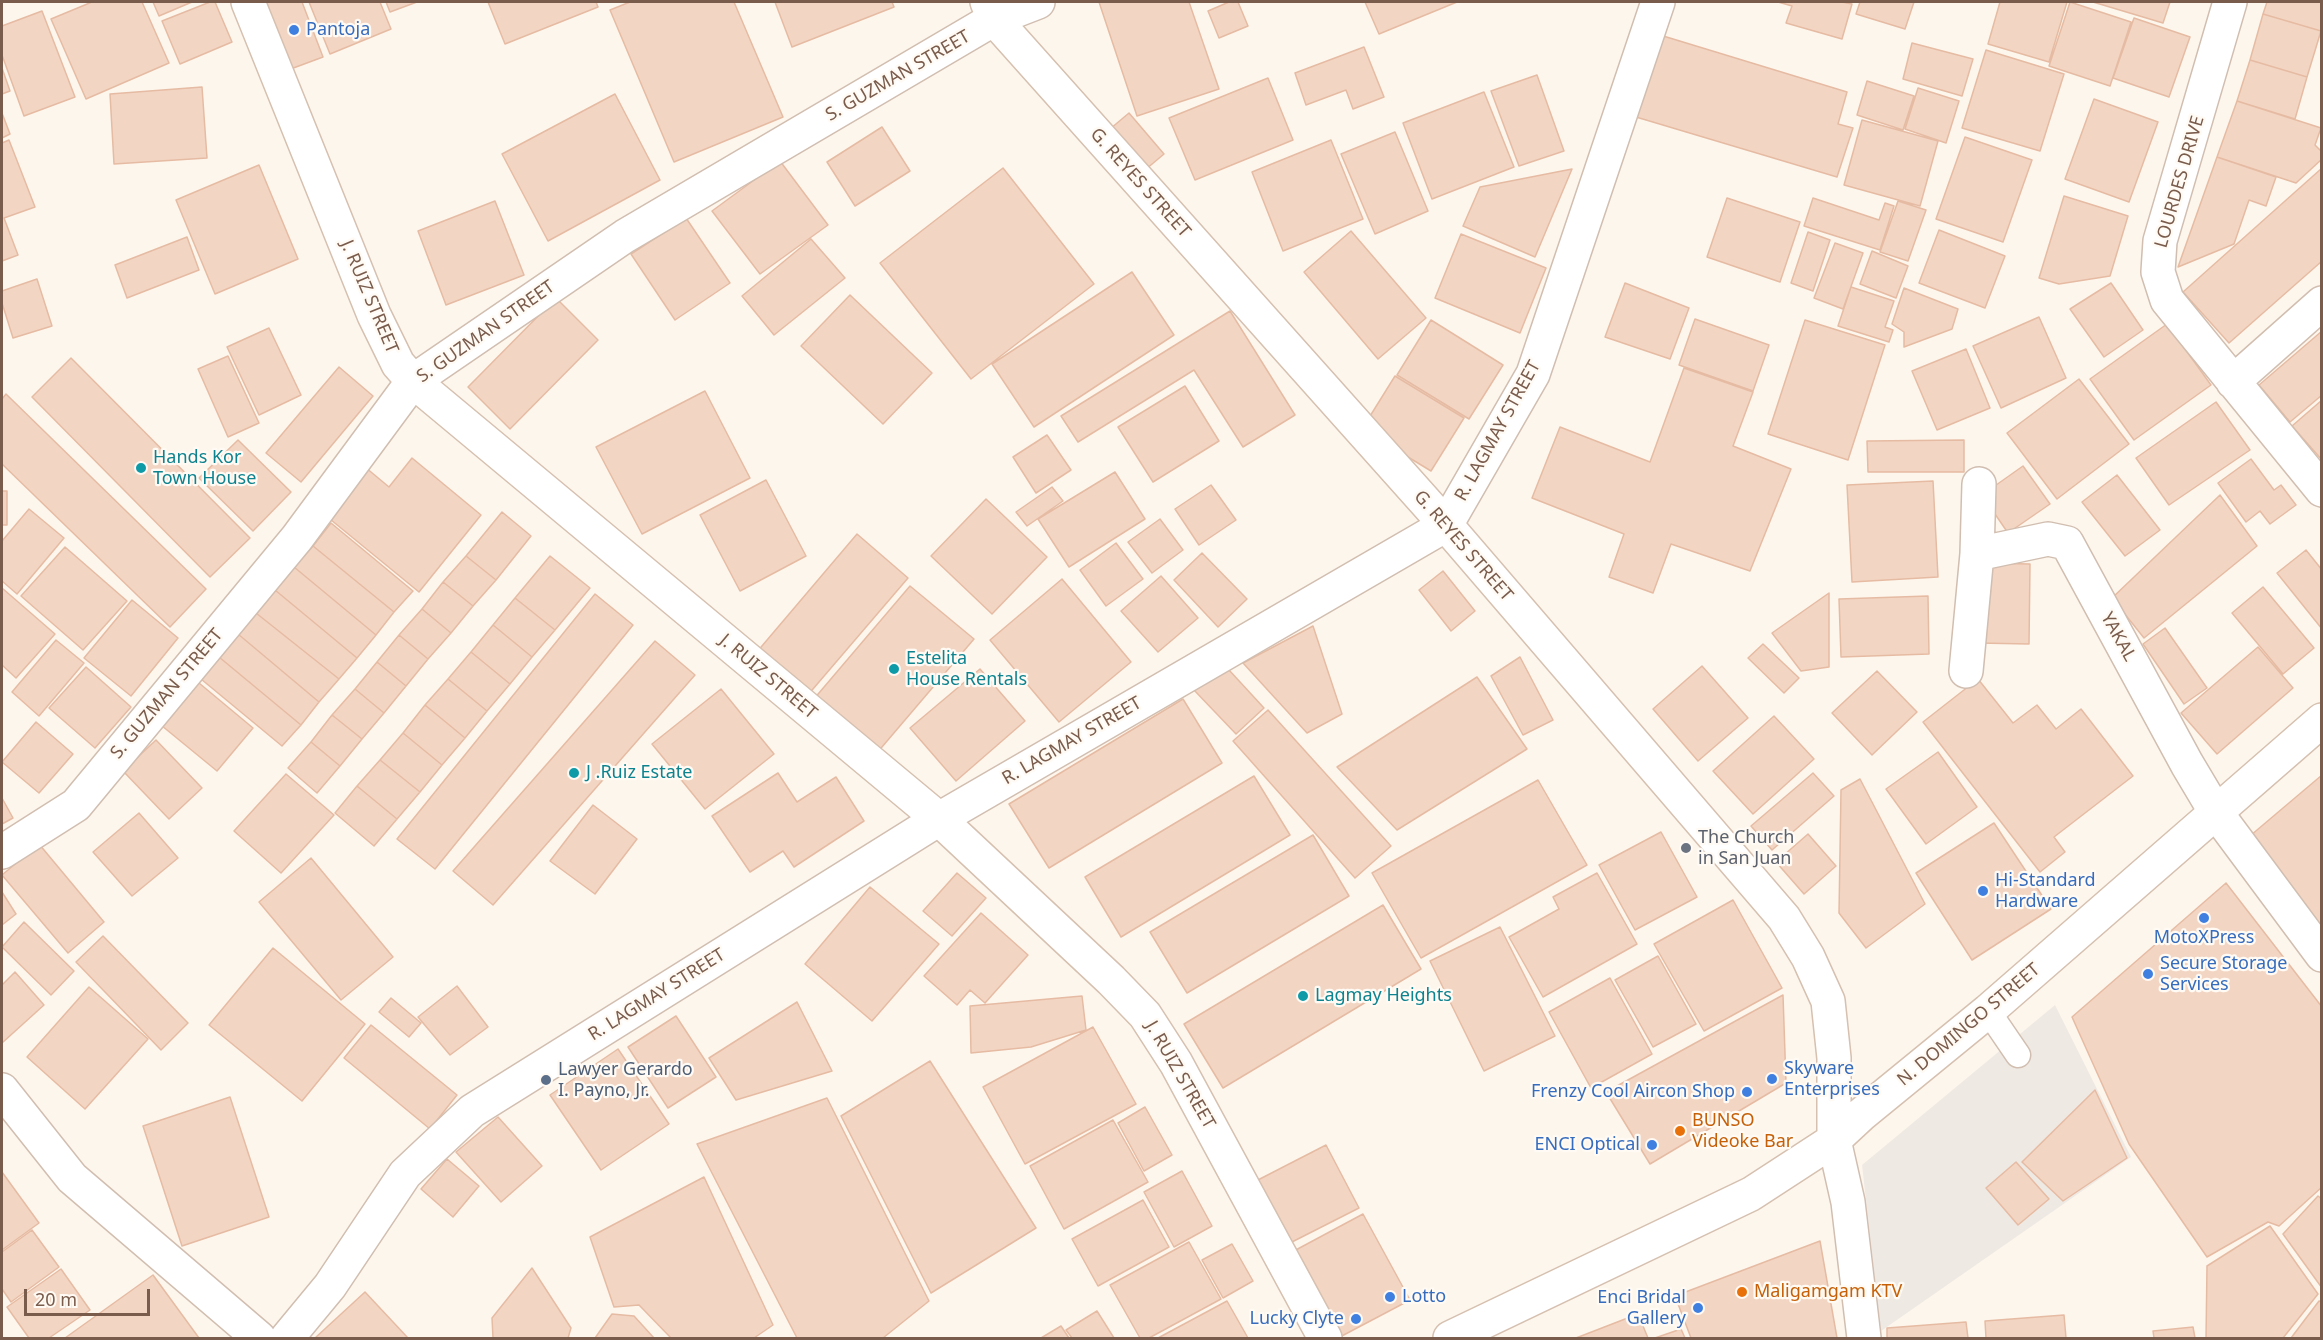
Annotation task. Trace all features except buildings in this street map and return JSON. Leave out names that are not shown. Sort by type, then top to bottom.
[{"type":"street","name":"J. RUIZ STREET","points":[[248,2],[374,315],[398,364],[413,381],[939,819],[1111,980],[1145,1015],[1176,1063],[1325,1338]]},
{"type":"street","name":"S. GUZMAN STREET","points":[[2,852],[76,805],[297,538],[413,381],[625,236],[990,10],[1038,2]]},
{"type":"street","name":"R. LAGMAY STREET","points":[[287,1338],[330,1286],[405,1174],[472,1111],[939,819],[1446,525],[1533,374],[1658,2]]},
{"type":"street","name":"LOURDES DRIVE","points":[[2230,2],[2160,241],[2158,272],[2167,300],[2322,490]]},
{"type":"street","name":"G. REYES STREET","points":[[990,10],[1446,525],[1784,918],[1808,957],[1828,1001],[1834,1058],[1834,1140],[1848,1202],[1864,1338]]},
{"type":"street","points":[[2233,382],[2322,303]]},
{"type":"street","points":[[1966,671],[1977,554],[1979,484]]},
{"type":"street","name":"YAKAL","points":[[1977,554],[2048,539],[2067,543],[2215,811],[2322,955]]},
{"type":"street","name":"N. DOMINGO STREET","points":[[1450,1338],[1751,1194],[1834,1140],[1862,1114],[1988,1011],[2322,720]]},
{"type":"street","points":[[2,1090],[72,1178],[259,1338]]},
{"type":"lane","points":[[1988,1011],[2018,1055]]},
{"type":"shaded area","points":[[2055,1005],[2131,1157],[1881,1331],[1862,1165]]},
{"type":"place","name":"Pantoja","points":[[294,30]]},
{"type":"place","name":"Hands Kor Town House","points":[[141,468]]},
{"type":"place","name":"Estelita House Rentals","points":[[894,669]]},
{"type":"place","name":"J .Ruiz Estate","points":[[574,773]]},
{"type":"place","name":"The Church in San Juan","points":[[1686,848]]},
{"type":"place","name":"Hi-Standard Hardware","points":[[1983,891]]},
{"type":"place","name":"MotoXPress","points":[[2204,918]]},
{"type":"place","name":"Secure Storage Services","points":[[2148,974]]},
{"type":"place","name":"Lagmay Heights","points":[[1303,996]]},
{"type":"place","name":"Skyware Enterprises","points":[[1772,1079]]},
{"type":"place","name":"Lawyer Gerardo I. Payno, Jr.","points":[[546,1080]]},
{"type":"place","name":"Frenzy Cool Aircon Shop","points":[[1747,1092]]},
{"type":"place","name":"BUNSO Videoke Bar","points":[[1680,1131]]},
{"type":"place","name":"ENCI Optical","points":[[1652,1145]]},
{"type":"place","name":"Maligamgam KTV","points":[[1742,1292]]},
{"type":"place","name":"Lotto","points":[[1390,1297]]},
{"type":"place","name":"Enci Bridal Gallery","points":[[1698,1308]]},
{"type":"place","name":"Lucky Clyte","points":[[1356,1319]]}]
